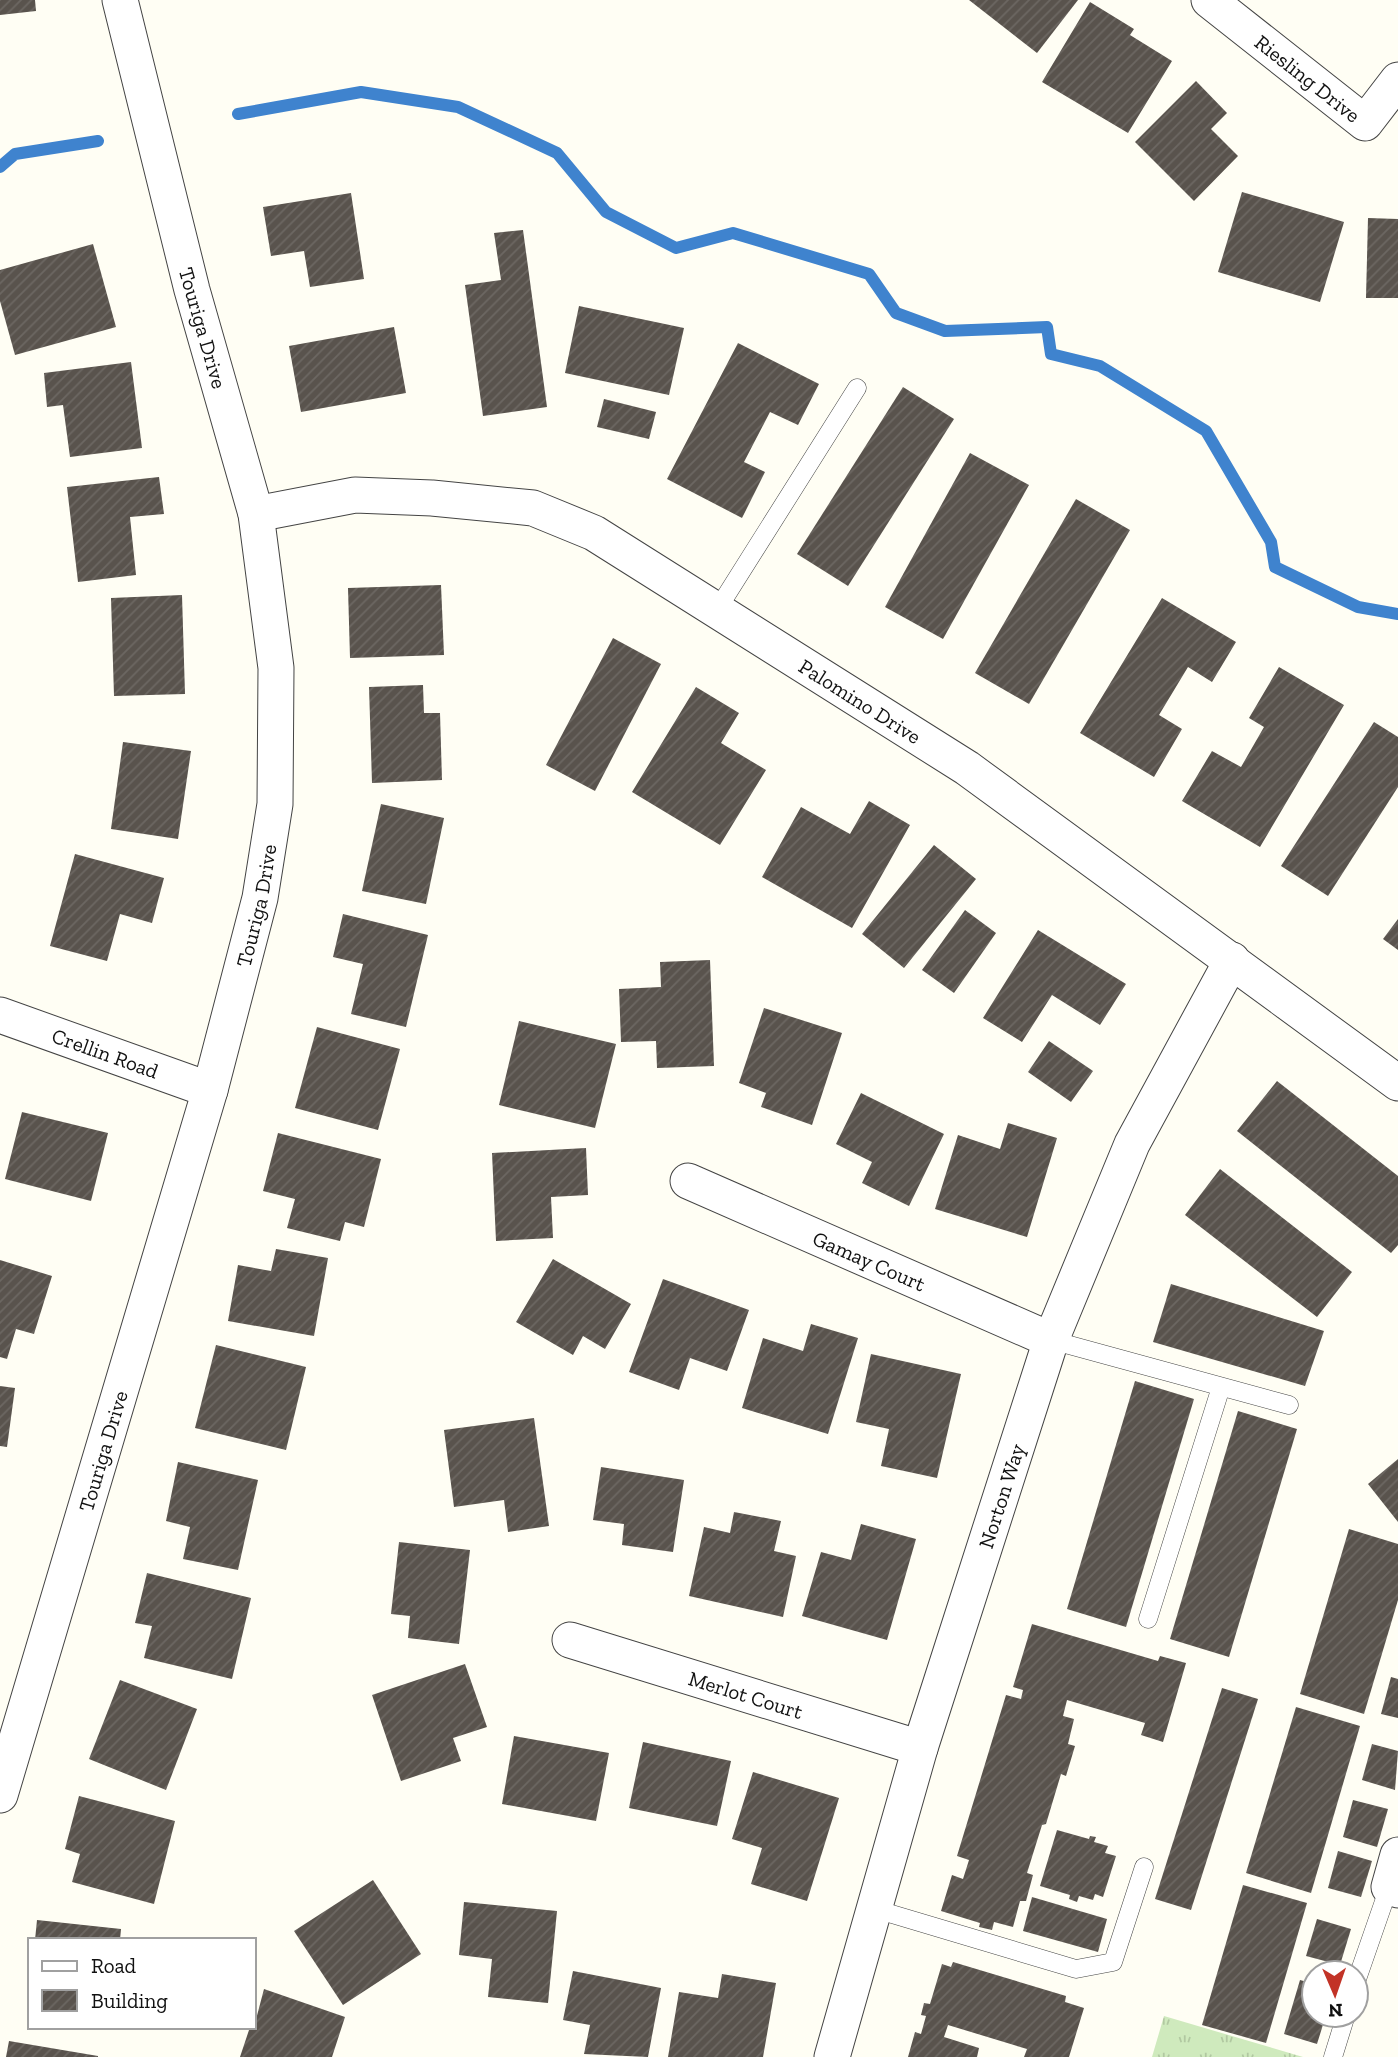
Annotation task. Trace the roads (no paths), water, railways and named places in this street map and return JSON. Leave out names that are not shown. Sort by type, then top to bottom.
[{"type":"street","name":"Touriga Drive","points":[[0,1795],[210,1090],[260,898],[275,804],[276,668],[256,514],[192,290],[120,0]]},
{"type":"street","name":"Riesling Drive","points":[[1209,0],[1366,123],[1398,80]]},
{"type":"street","name":"Palomino Drive","points":[[256,514],[355,495],[432,498],[533,508],[594,533],[967,768],[1398,1083]]},
{"type":"street","name":"Norton Way","points":[[832,2057],[920,1748],[1051,1340],[1132,1144],[1232,960]]},
{"type":"street","name":"Crellin Road","points":[[0,1015],[210,1090]]},
{"type":"street","name":"Gamay Court","points":[[688,1181],[1051,1340]]},
{"type":"street","name":"Merlot Court","points":[[570,1640],[920,1748]]},
{"type":"lane","points":[[717,610],[857,388]]},
{"type":"lane","points":[[1051,1340],[1289,1405]]},
{"type":"lane","points":[[1148,1619],[1221,1387]]},
{"type":"lane","points":[[874,1909],[1076,1969],[1113,1962],[1144,1867]]},
{"type":"lane","points":[[1365,1959],[1395,1878]]},
{"type":"lane","points":[[1333,2057],[1342,2029]]},
{"type":"waterway","points":[[238,114],[361,92],[458,107],[557,153],[606,212],[676,248],[733,233],[869,274],[896,313],[945,331],[1047,327],[1051,354],[1100,366],[1206,431],[1271,542],[1275,567],[1358,607],[1398,614]]},
{"type":"waterway","points":[[0,167],[15,154],[98,141]]}]
